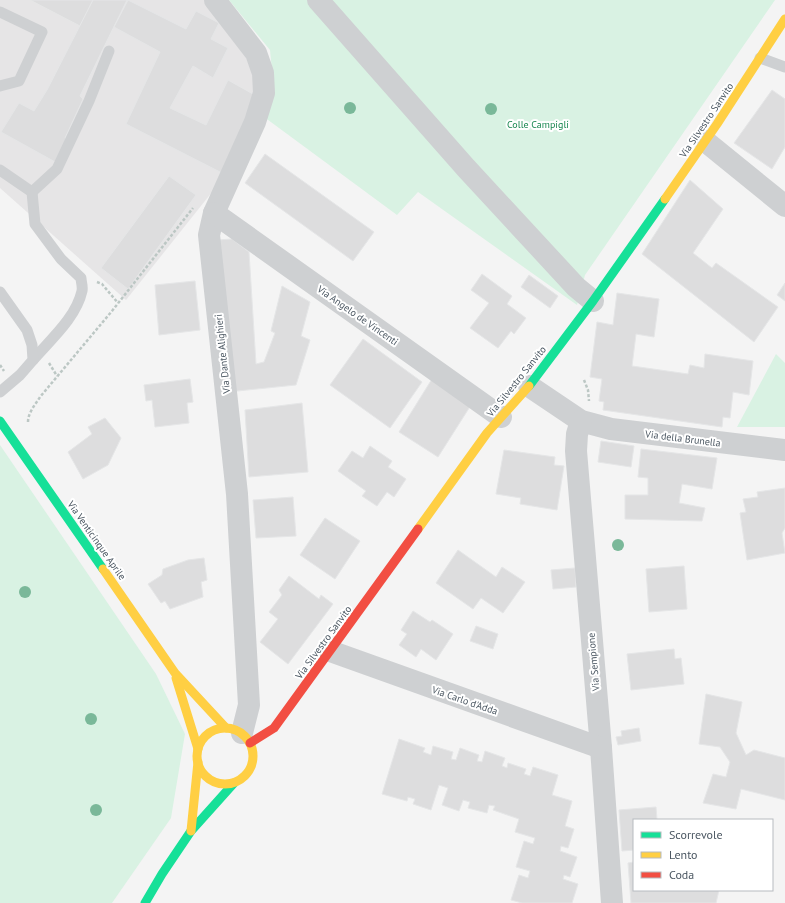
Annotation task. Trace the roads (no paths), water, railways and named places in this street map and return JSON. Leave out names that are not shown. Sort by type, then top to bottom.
[{"type":"main road","name":"Via Silvestro Sanvito","points":[[239,735],[274,728],[482,440],[529,386],[593,302],[705,141],[785,20]]},
{"type":"main road","name":"Via Venticinque Aprile","points":[[0,421],[175,673],[239,735]]},
{"type":"main road","name":"Via Venticinque Aprile","points":[[175,673],[198,750]]},
{"type":"main road","points":[[144,903],[191,831],[234,783],[242,778],[248,771],[252,762],[252,752],[239,735],[217,729],[208,734],[201,741],[198,750],[191,831]]},
{"type":"main road","points":[[198,762],[201,771],[207,778],[215,783],[234,783]]},
{"type":"street","name":"Via Dante Alighieri","points":[[215,0],[256,53],[263,73],[264,92],[255,122],[214,214],[209,236],[237,494],[249,705],[239,735]]},
{"type":"street","points":[[318,0],[466,168],[576,287],[593,302]]},
{"type":"street","points":[[705,141],[785,206]]},
{"type":"street","name":"Via Angelo de Vincenti","points":[[214,214],[501,417]]},
{"type":"street","name":"Via della Brunella","points":[[529,386],[586,414],[611,429],[785,450]]},
{"type":"street","name":"Via Sempione","points":[[586,414],[577,434],[576,451],[601,748],[612,903]]},
{"type":"street","name":"Via Carlo d'Adda","points":[[330,651],[601,748]]},
{"type":"lane","points":[[0,12],[42,32],[19,81],[0,86]]},
{"type":"lane","points":[[32,192],[58,169],[89,101],[109,52]]},
{"type":"lane","points":[[760,58],[785,67]]},
{"type":"lane","points":[[0,170],[32,192],[36,224],[61,259],[81,278],[82,291],[73,311],[62,327],[20,375],[0,392]]},
{"type":"lane","points":[[0,292],[27,330],[32,344],[33,360]]},
{"type":"park label","name":"Colle Campigli","points":[[538,124]]}]
